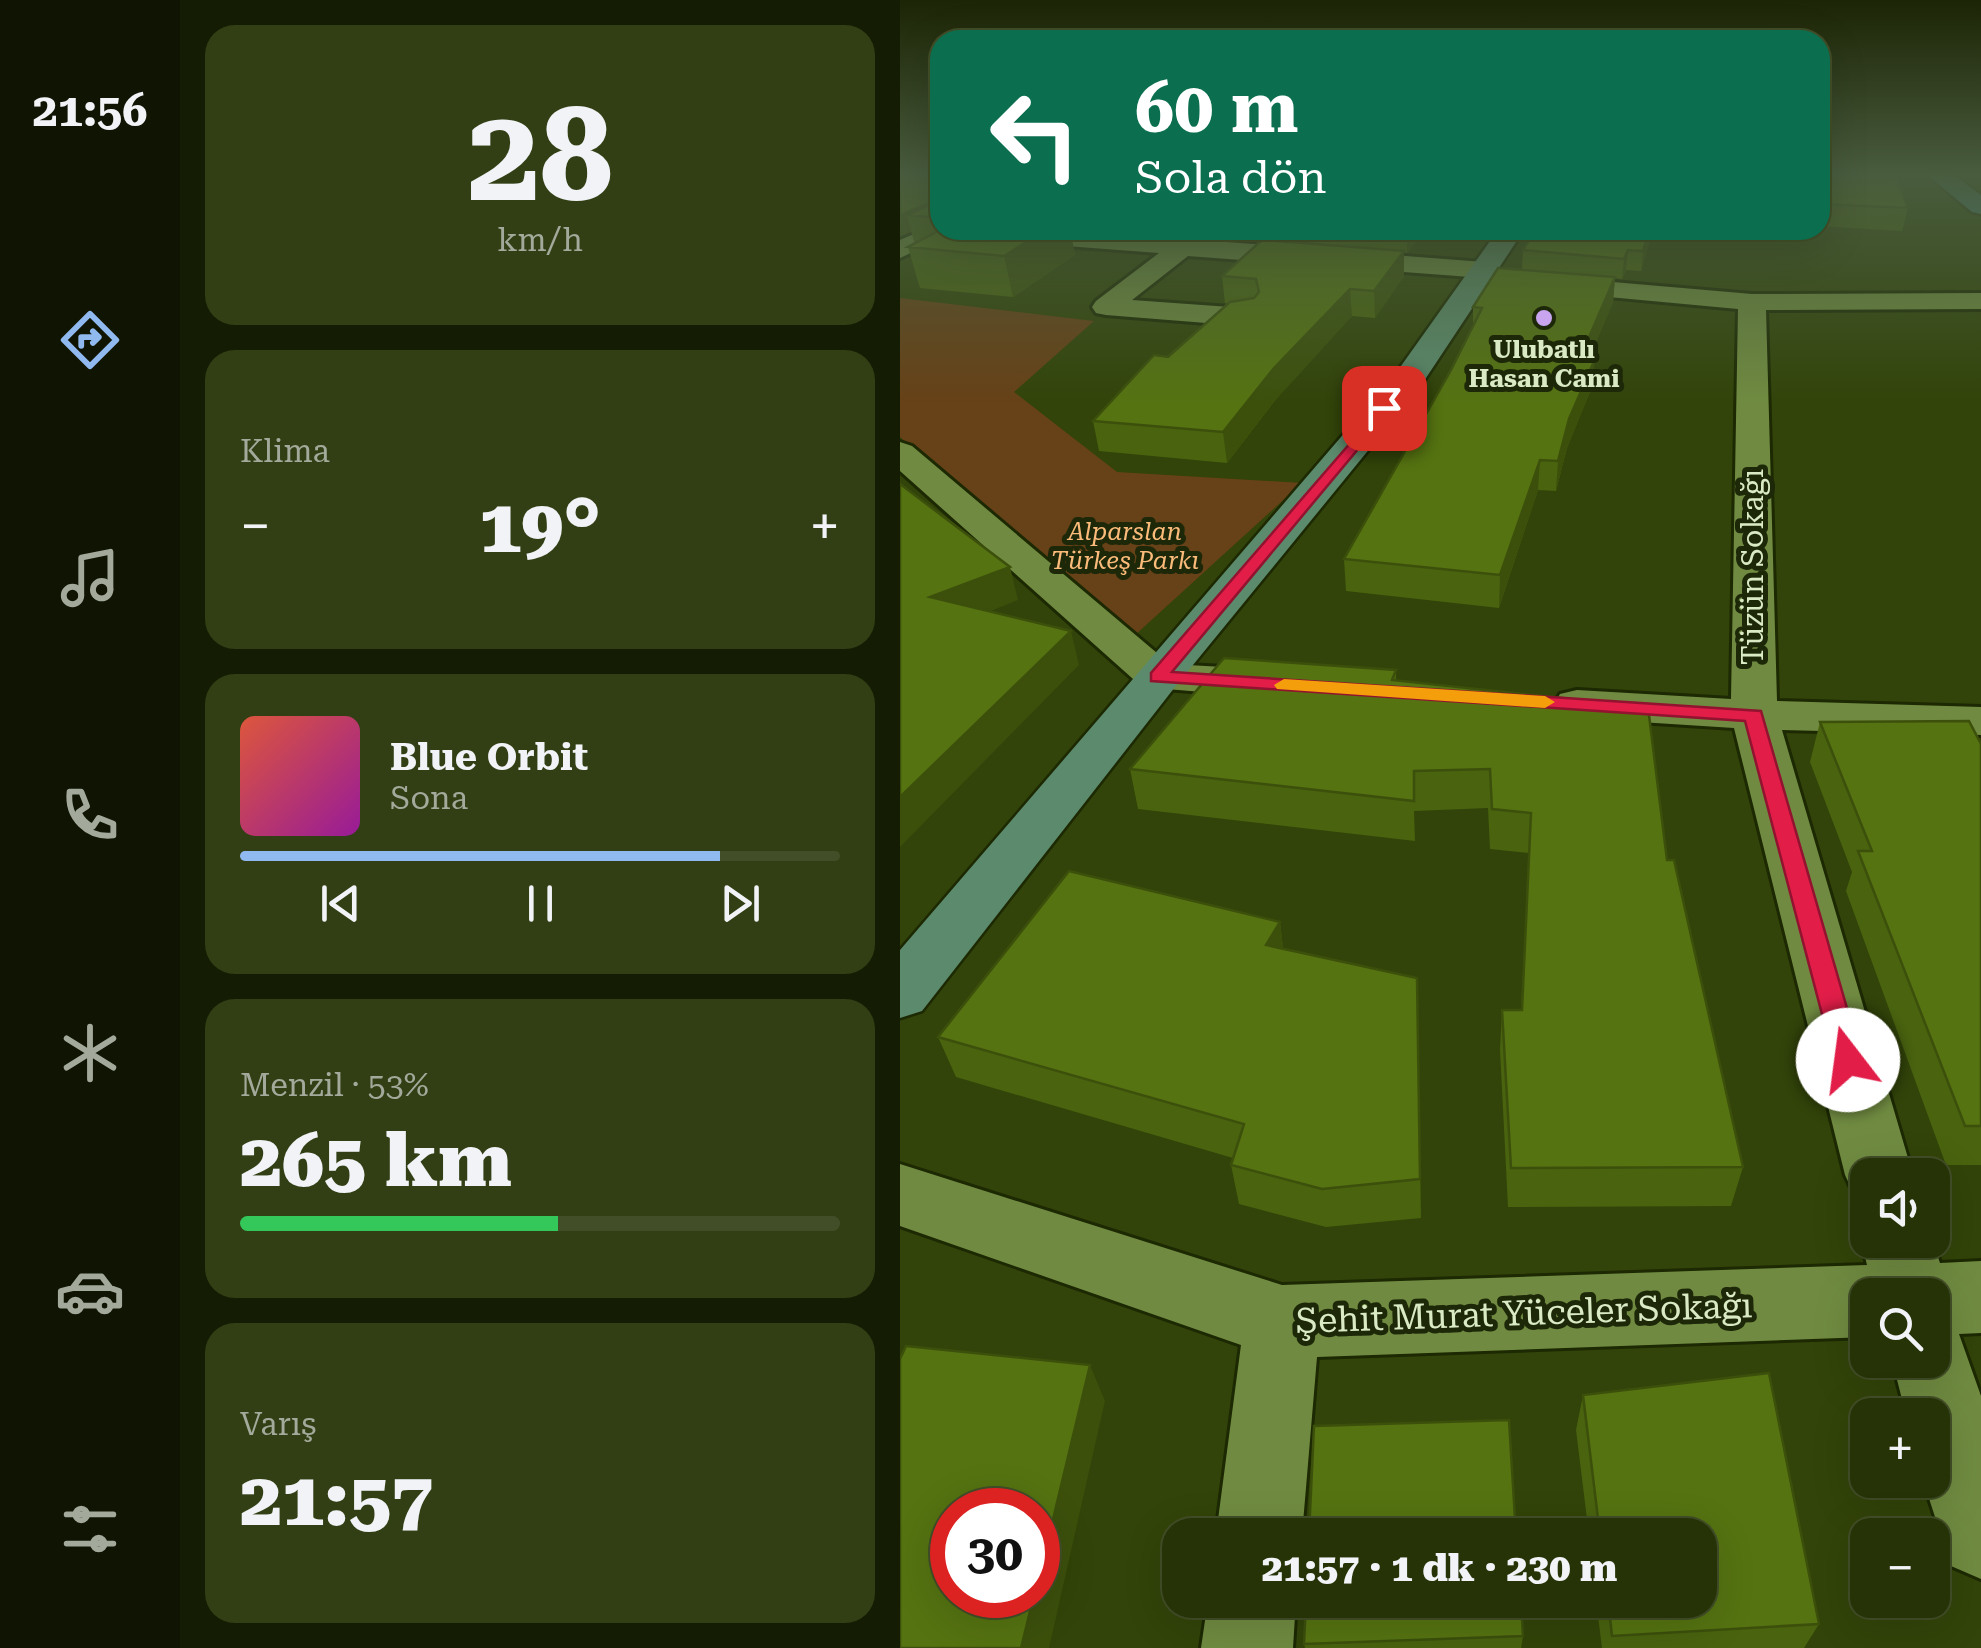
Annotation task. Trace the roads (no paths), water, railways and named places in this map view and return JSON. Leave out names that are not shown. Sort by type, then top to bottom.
[{"type":"street","points":[[1181,250],[1106,307],[1244,317]]},
{"type":"street","points":[[1205,250],[1752,302],[1981,301]]},
{"type":"street","points":[[900,994],[1158,677],[1408,380],[1497,250]]},
{"type":"street","name":"Tüzün Sokağı","points":[[1752,302],[1754,716],[1875,1158]]},
{"type":"street","points":[[900,453],[1158,677],[1311,687]]},
{"type":"street","points":[[1542,702],[1754,716],[1981,722]]},
{"type":"street","name":"Şehit Murat Yüceler Sokağı","points":[[900,1196],[1282,1322],[1850,1303]]},
{"type":"street","points":[[1950,1298],[1981,1297]]},
{"type":"street","points":[[1261,1518],[1282,1322]]},
{"type":"street","points":[[1936,1378],[1981,1536]]},
{"type":"street","points":[[1247,1648],[1250,1618]]},
{"type":"place","name":"Ulubatlı Hasan Cami","points":[[1544,318]]},
{"type":"park label","name":"Alparslan Türkeş Parkı","points":[[1125,546]]}]
